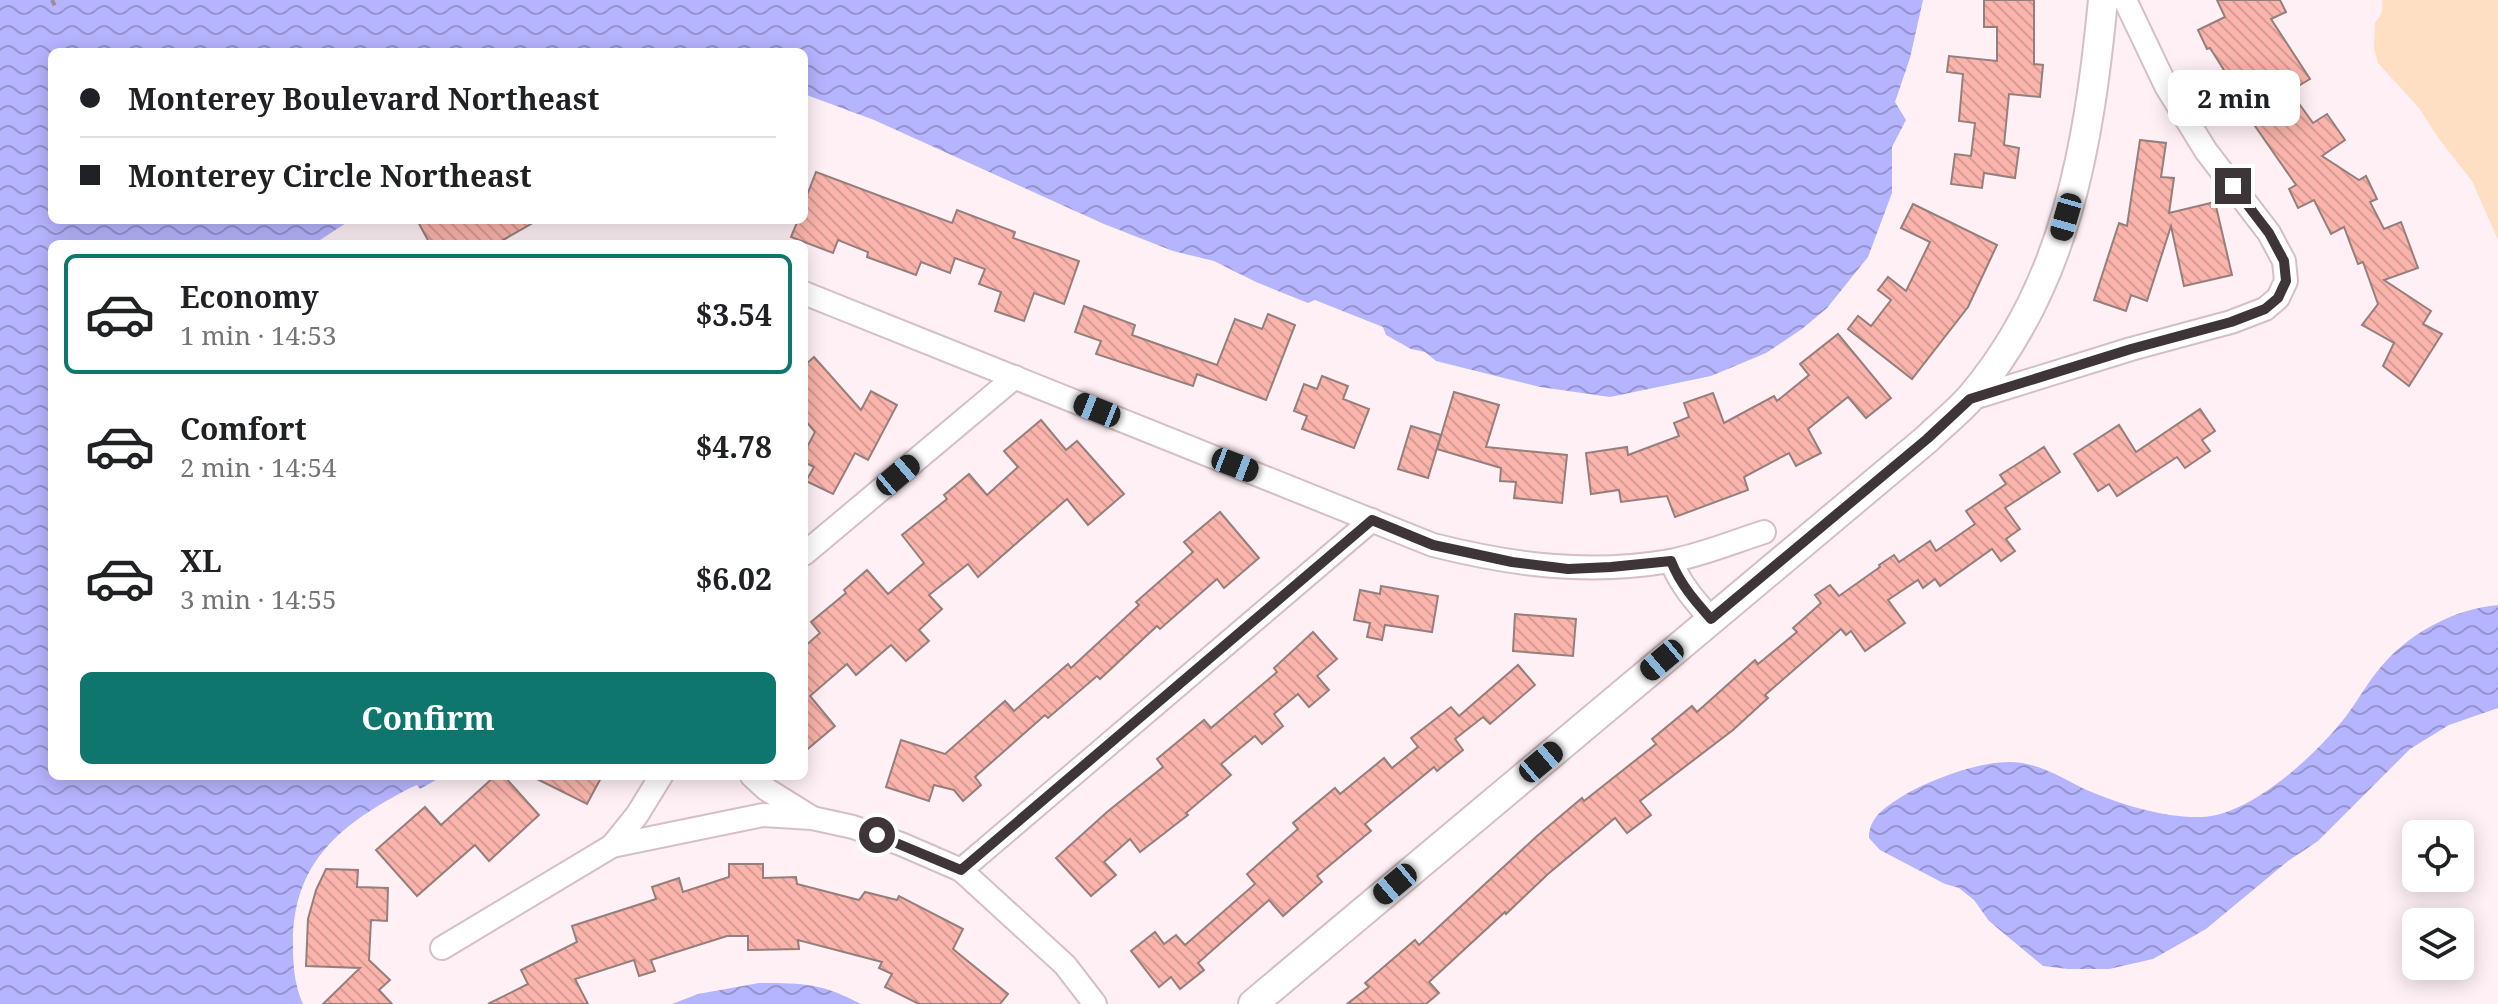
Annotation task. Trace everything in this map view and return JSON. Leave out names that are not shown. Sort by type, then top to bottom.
[{"type":"street","points":[[1253,1004],[1927,439],[1970,399],[2012,341],[2042,284],[2059,243],[2074,192],[2103,0]]},
{"type":"street","points":[[1970,399],[2231,322],[2265,309],[2278,298],[2286,281],[2284,261],[2269,233],[2206,151],[2166,86],[2125,0]]},
{"type":"street","points":[[808,295],[1433,545],[1512,562],[1568,569],[1671,561],[1764,532]]},
{"type":"street","points":[[808,551],[1015,377]]},
{"type":"street","points":[[961,870],[1372,520]]},
{"type":"street","points":[[1671,561],[1683,585],[1711,619]]},
{"type":"street","points":[[612,846],[637,815],[659,780]]},
{"type":"street","points":[[756,780],[812,818]]},
{"type":"street","points":[[442,948],[612,846],[763,815],[812,818],[889,839],[961,870],[1065,965],[1095,1004]]},
{"type":"shaded area","points":[[2382,0],[2498,0],[2498,240],[2472,181],[2419,108],[2378,63],[2374,48],[2375,22],[2382,12]]},
{"type":"water","points":[[0,0],[1923,0],[1910,58],[1895,102],[1906,120],[1892,147],[1892,193],[1868,257],[1827,308],[1766,353],[1711,376],[1610,397],[1540,387],[1436,361],[1425,352],[1411,349],[1386,335],[1383,327],[1315,300],[1308,303],[1214,261],[1173,251],[1104,224],[874,120],[808,95],[808,48],[48,48],[48,224],[344,224],[320,240],[48,240],[48,780],[436,780],[420,789],[417,785],[410,788],[363,815],[326,848],[312,867],[295,914],[293,943],[295,974],[303,1004],[0,1004]]},
{"type":"water","points":[[2498,605],[2498,708],[2449,725],[2410,749],[2318,841],[2288,861],[2206,929],[2153,959],[2109,969],[2043,966],[1989,921],[1974,900],[1959,888],[1945,884],[1880,850],[1869,838],[1876,817],[1906,794],[1962,770],[1994,763],[2022,763],[2040,768],[2089,791],[2144,810],[2187,817],[2220,814],[2262,794],[2301,764],[2347,715],[2381,667],[2410,640],[2452,616]]},
{"type":"water","points":[[759,983],[812,986],[861,1004],[672,1004],[698,994]]},
{"type":"building","points":[[1984,0],[2034,0],[2034,64],[2043,65],[2040,97],[2009,94],[2004,145],[2019,148],[2015,178],[1984,173],[1982,188],[1951,184],[1955,154],[1971,156],[1975,123],[1959,121],[1963,74],[1947,72],[1949,56],[1997,61],[1997,27],[1984,27]]},
{"type":"building","points":[[2217,0],[2280,0],[2286,12],[2271,19],[2310,79],[2290,91],[2313,123],[2327,114],[2345,140],[2322,156],[2359,180],[2366,176],[2377,199],[2370,202],[2384,229],[2401,222],[2418,268],[2384,280],[2431,311],[2423,324],[2442,334],[2409,386],[2383,366],[2394,343],[2362,325],[2378,304],[2363,262],[2358,264],[2344,227],[2331,234],[2314,200],[2298,208],[2289,189],[2296,185],[2255,126],[2258,124],[2210,48],[2207,49],[2198,30],[2225,17]]},
{"type":"building","points":[[2140,140],[2166,143],[2161,177],[2174,178],[2169,213],[2215,202],[2232,275],[2184,286],[2171,226],[2147,301],[2131,295],[2126,311],[2094,300],[2119,223],[2127,226]]},
{"type":"building","points":[[816,172],[952,223],[957,210],[1015,232],[1013,238],[1079,261],[1064,304],[1034,293],[1024,321],[995,311],[1001,292],[979,284],[985,269],[955,258],[950,273],[921,262],[916,275],[867,257],[868,252],[838,240],[833,253],[808,243],[808,240],[791,237],[796,224],[808,224],[808,193]]},
{"type":"building","points":[[1913,204],[1997,245],[1968,307],[1912,379],[1848,329],[1858,316],[1871,326],[1891,300],[1878,290],[1888,277],[1906,291],[1930,242],[1901,228]]},
{"type":"building","points":[[419,224],[531,224],[503,240],[428,240]]},
{"type":"building","points":[[1084,306],[1135,325],[1132,335],[1217,365],[1235,319],[1262,329],[1268,314],[1295,325],[1266,400],[1197,374],[1193,386],[1096,354],[1101,341],[1075,332]]},
{"type":"building","points":[[1838,334],[1891,398],[1866,418],[1848,397],[1808,429],[1821,453],[1796,466],[1789,453],[1744,477],[1748,490],[1675,517],[1667,496],[1621,502],[1619,490],[1591,494],[1586,453],[1627,447],[1628,455],[1679,436],[1674,423],[1689,417],[1684,403],[1713,393],[1724,423],[1774,396],[1777,401],[1809,375],[1800,364]]},
{"type":"building","points":[[814,357],[861,410],[871,391],[897,405],[868,460],[855,453],[833,494],[808,482],[814,467],[808,464],[808,445],[815,432],[808,424],[808,362]]},
{"type":"building","points":[[1322,376],[1348,386],[1343,399],[1369,409],[1354,448],[1302,429],[1307,416],[1294,411],[1304,384],[1317,389]]},
{"type":"building","points":[[1454,392],[1499,405],[1486,447],[1567,455],[1562,503],[1514,498],[1516,482],[1500,481],[1501,468],[1437,449]]},
{"type":"building","points":[[2200,409],[2215,431],[2202,440],[2210,451],[2185,468],[2177,457],[2117,496],[2109,484],[2098,491],[2074,454],[2119,425],[2136,452]]},
{"type":"building","points":[[1041,420],[1066,450],[1077,441],[1124,494],[1088,525],[1067,499],[978,577],[968,564],[929,595],[942,609],[919,630],[929,641],[906,661],[891,645],[856,675],[847,664],[810,696],[835,726],[808,749],[808,644],[820,633],[811,622],[846,593],[844,590],[867,570],[888,594],[924,563],[902,535],[947,499],[944,495],[969,474],[987,495],[1018,467],[1004,451]]},
{"type":"building","points":[[1411,426],[1441,435],[1428,478],[1398,469]]},
{"type":"building","points":[[2044,447],[2060,472],[2005,508],[2020,529],[2006,539],[2015,551],[2001,561],[1992,549],[1940,586],[1935,579],[1923,588],[1918,580],[1888,600],[1905,623],[1865,651],[1851,631],[1846,635],[1841,629],[1765,695],[1768,698],[1733,730],[1640,801],[1651,815],[1627,833],[1615,818],[1505,912],[1429,982],[1439,993],[1426,1004],[1347,1004],[1369,987],[1365,983],[1415,940],[1419,945],[1582,798],[1584,801],[1656,744],[1652,739],[1692,706],[1697,712],[1755,660],[1758,664],[1797,632],[1793,628],[1821,603],[1815,595],[1830,585],[1839,596],[1894,555],[1899,562],[1930,541],[1936,551],[1975,524],[1966,511],[2006,484],[2000,475]]},
{"type":"building","points":[[1220,512],[1259,558],[1224,588],[1217,579],[1160,629],[1157,626],[1100,679],[1097,676],[1048,718],[1045,715],[975,777],[981,785],[963,801],[954,790],[934,785],[929,801],[886,787],[901,740],[945,754],[1005,701],[1014,711],[1068,664],[1071,668],[1139,605],[1136,602],[1193,552],[1184,542]]},
{"type":"building","points":[[1381,586],[1438,596],[1432,632],[1385,625],[1382,640],[1367,637],[1370,623],[1354,620],[1360,590],[1380,594]]},
{"type":"building","points":[[1515,614],[1576,619],[1573,656],[1513,651]]},
{"type":"building","points":[[1313,632],[1337,659],[1317,676],[1329,690],[1309,707],[1298,694],[1274,714],[1283,726],[1262,744],[1255,736],[1221,764],[1231,775],[1186,813],[1188,815],[1140,852],[1130,839],[1104,862],[1116,875],[1091,896],[1056,858],[1163,767],[1157,759],[1204,720],[1211,728],[1277,672],[1274,668]]},
{"type":"building","points":[[1518,665],[1535,685],[1490,724],[1483,717],[1455,739],[1463,750],[1437,771],[1434,767],[1365,824],[1371,831],[1317,876],[1322,882],[1283,916],[1269,900],[1198,963],[1204,970],[1180,989],[1171,977],[1159,987],[1131,951],[1155,932],[1164,944],[1176,935],[1185,945],[1255,884],[1247,874],[1298,829],[1293,823],[1335,788],[1340,794],[1384,758],[1392,768],[1418,747],[1411,738],[1451,707],[1459,716]]},
{"type":"building","points":[[491,780],[508,780],[539,815],[489,861],[475,845],[417,896],[376,850],[425,807],[441,825]]},
{"type":"building","points":[[539,780],[600,780],[587,804]]},
{"type":"building","points":[[729,864],[763,864],[763,878],[796,877],[797,884],[859,900],[865,892],[897,900],[899,896],[963,929],[953,949],[1008,994],[1000,1004],[919,1004],[885,987],[892,974],[879,968],[882,962],[798,940],[799,949],[748,950],[748,936],[727,936],[651,960],[655,971],[639,976],[634,960],[575,979],[588,1004],[488,1004],[528,984],[521,970],[577,942],[572,926],[656,899],[652,887],[679,878],[683,892],[729,877]]},
{"type":"building","points":[[326,869],[358,870],[357,887],[388,888],[387,921],[371,920],[369,960],[390,980],[379,990],[392,1004],[323,1004],[360,968],[306,966],[308,919]]},
{"type":"route","points":[[877,835],[961,870],[1372,520],[1433,545],[1512,562],[1568,569],[1671,561],[1689,594],[1711,619],[1927,439],[1970,399],[2231,322],[2265,309],[2278,298],[2286,281],[2284,261],[2269,233],[2233,186]]}]
